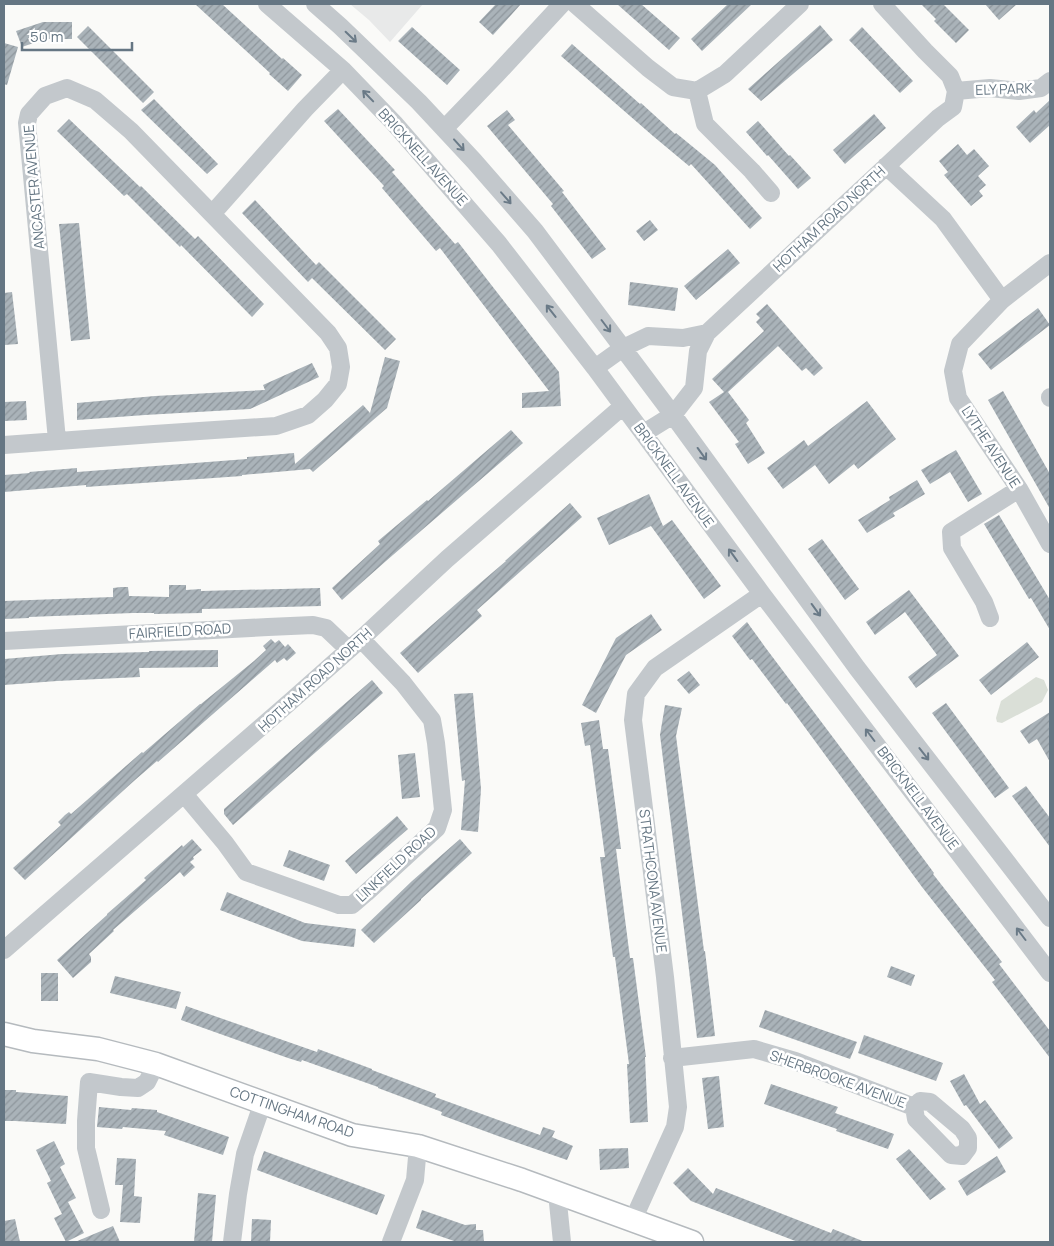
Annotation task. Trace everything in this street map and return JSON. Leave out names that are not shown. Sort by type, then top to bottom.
[{"type":"main road","name":"COTTINGHAM ROAD","points":[[4,1034],[33,1041],[98,1049],[156,1064],[352,1134],[418,1146],[522,1180],[692,1242]]},
{"type":"main road","name":"COTTINGHAM ROAD","points":[[4,1042],[33,1041]]},
{"type":"street","name":"BRICKNELL AVENUE","points":[[267,4],[343,70],[394,123],[499,244],[595,368],[762,594],[1050,973]]},
{"type":"street","points":[[315,4],[419,102],[535,231],[673,414],[857,668],[1050,918]]},
{"type":"street","points":[[444,129],[562,4]]},
{"type":"street","points":[[575,4],[648,68],[673,87],[697,90],[725,74],[800,4]]},
{"type":"street","points":[[882,4],[950,76],[954,99]]},
{"type":"street","points":[[212,214],[305,109],[343,70]]},
{"type":"street","name":"ELY PARK","points":[[954,99],[990,88],[1019,91],[1041,88],[1050,81]]},
{"type":"street","name":"ANCASTER AVENUE","points":[[4,445],[276,426],[308,414],[325,400],[338,384],[341,367],[338,348],[328,332],[131,131],[95,100],[67,88],[45,96],[29,114],[27,122],[57,440]]},
{"type":"street","points":[[697,90],[705,124],[771,193]]},
{"type":"street","name":"HOTHAM ROAD NORTH","points":[[644,433],[673,414],[694,388],[698,351],[707,333],[938,118],[954,99]]},
{"type":"street","points":[[886,166],[943,219],[1002,300]]},
{"type":"street","name":"LYTHE AVENUE","points":[[1050,263],[1002,300],[960,344],[954,371],[958,398],[1018,489],[1050,544]]},
{"type":"street","points":[[595,368],[623,348],[648,336],[683,338],[707,333]]},
{"type":"street","name":"HOTHAM ROAD NORTH","points":[[4,950],[292,701],[447,558],[623,406]]},
{"type":"street","points":[[990,618],[984,602],[952,548],[951,532],[1018,489]]},
{"type":"street","name":"STRATHCONA AVENUE","points":[[633,1220],[676,1122],[678,1107],[665,977],[633,720],[636,694],[655,668],[762,594]]},
{"type":"street","name":"FAIRFIELD ROAD","points":[[4,641],[313,625],[326,628],[355,644]]},
{"type":"street","name":"LINKFIELD ROAD","points":[[184,794],[225,842],[246,872],[339,905],[352,905],[366,893],[437,828],[443,810],[432,720],[403,683],[355,644]]},
{"type":"street","name":"SHERBROOKE AVENUE","points":[[672,1058],[754,1049],[795,1061],[914,1107]]},
{"type":"street","points":[[101,1210],[86,1148],[89,1082],[138,1088],[148,1082],[156,1064]]},
{"type":"street","points":[[232,1242],[245,1154],[263,1102]]},
{"type":"street","points":[[391,1242],[415,1180],[418,1146]]},
{"type":"street","points":[[557,1194],[562,1242]]},
{"type":"shaded area","points":[[350,4],[423,4],[390,42]]},
{"type":"shaded area","points":[[1036,677],[1044,680],[1048,690],[1042,702],[1002,723],[997,722],[996,718],[1001,701]]},
{"type":"building","points":[[195,4],[222,4],[302,75],[288,91]]},
{"type":"building","points":[[496,4],[521,4],[493,35],[479,22]]},
{"type":"building","points":[[617,4],[641,4],[680,38],[669,50]]},
{"type":"building","points":[[728,4],[752,4],[702,51],[691,39]]},
{"type":"building","points":[[921,4],[943,4],[969,30],[956,43],[934,21],[936,19]]},
{"type":"building","points":[[985,4],[1017,4],[999,20]]},
{"type":"building","points":[[43,22],[72,22],[72,39],[45,39],[22,47],[16,31]]},
{"type":"building","points":[[820,25],[833,40],[761,101],[748,89]]},
{"type":"building","points":[[88,26],[154,92],[143,103],[77,37]]},
{"type":"building","points":[[412,27],[460,70],[447,85],[398,41]]},
{"type":"building","points":[[862,27],[913,81],[900,93],[849,40]]},
{"type":"building","points":[[4,43],[18,47],[7,85],[4,84]]},
{"type":"building","points":[[572,44],[675,134],[715,165],[762,218],[750,229],[691,164],[689,166],[561,56]]},
{"type":"building","points":[[154,99],[218,164],[207,174],[141,110]]},
{"type":"building","points":[[1050,100],[1050,125],[1030,143],[1016,127],[1034,110],[1036,113]]},
{"type":"building","points":[[338,109],[395,170],[392,172],[455,244],[458,242],[559,372],[561,406],[522,408],[522,393],[549,391],[440,248],[436,251],[382,188],[384,186],[324,121]]},
{"type":"building","points":[[507,110],[515,120],[508,125],[564,191],[562,192],[606,249],[592,259],[551,206],[553,204],[487,126]]},
{"type":"building","points":[[874,114],[886,128],[845,164],[833,150]]},
{"type":"building","points":[[69,119],[195,239],[198,236],[264,304],[252,317],[181,245],[180,247],[127,194],[124,196],[57,131]]},
{"type":"building","points":[[758,121],[811,178],[798,189],[746,132]]},
{"type":"building","points":[[958,144],[967,155],[974,149],[989,166],[978,176],[986,185],[979,191],[983,196],[971,206],[944,175],[948,172],[939,161]]},
{"type":"building","points":[[255,200],[316,265],[319,262],[396,339],[385,350],[312,278],[308,282],[242,213]]},
{"type":"building","points":[[650,220],[658,230],[644,241],[636,231]]},
{"type":"building","points":[[79,223],[90,339],[71,341],[59,224]]},
{"type":"building","points":[[728,249],[740,263],[696,300],[684,286]]},
{"type":"building","points":[[630,282],[678,288],[675,311],[628,305]]},
{"type":"building","points":[[12,292],[18,344],[4,345],[4,293]]},
{"type":"building","points":[[767,304],[823,368],[814,376],[806,368],[802,371],[778,346],[728,392],[749,420],[746,423],[765,453],[748,464],[735,444],[739,442],[709,402],[724,392],[712,379],[764,331],[756,322],[760,318],[756,314]]},
{"type":"building","points":[[1038,308],[1050,325],[991,370],[978,354]]},
{"type":"building","points":[[385,357],[400,361],[387,408],[313,472],[310,469],[242,476],[4,492],[4,475],[29,472],[77,468],[77,472],[247,459],[247,457],[294,453],[295,464],[363,405],[370,413]]},
{"type":"building","points":[[312,363],[319,377],[250,409],[77,420],[77,403],[155,396],[265,390],[263,385]]},
{"type":"building","points":[[1003,391],[1050,474],[1050,509],[988,400]]},
{"type":"building","points":[[26,401],[27,420],[4,421],[4,402]]},
{"type":"building","points":[[867,401],[896,439],[858,469],[854,464],[829,484],[815,465],[783,489],[767,468],[804,440],[808,446]]},
{"type":"building","points":[[511,430],[523,443],[342,600],[332,588],[380,544],[378,541]]},
{"type":"building","points":[[956,450],[982,494],[968,502],[950,472],[930,484],[921,470]]},
{"type":"building","points":[[917,480],[925,494],[893,513],[895,516],[867,533],[858,520],[890,500],[889,497]]},
{"type":"building","points":[[649,494],[663,526],[672,520],[721,586],[704,599],[651,526],[609,545],[597,518]]},
{"type":"building","points":[[570,503],[582,517],[477,610],[482,616],[418,673],[400,653]]},
{"type":"building","points":[[999,515],[1050,600],[1050,630],[984,524]]},
{"type":"building","points":[[822,539],[859,589],[845,600],[808,549]]},
{"type":"building","points":[[169,585],[186,585],[186,590],[201,589],[201,591],[320,588],[321,606],[202,609],[202,613],[133,613],[4,619],[4,601],[113,597],[113,588],[121,587],[128,587],[129,596],[169,597]]},
{"type":"building","points":[[909,590],[959,656],[916,688],[908,677],[937,655],[905,612],[875,635],[866,622]]},
{"type":"building","points":[[651,614],[662,630],[626,655],[596,713],[582,705],[616,638]]},
{"type":"building","points":[[747,622],[933,874],[1002,962],[999,964],[1050,1031],[1050,1058],[992,982],[995,980],[922,887],[787,703],[732,636]]},
{"type":"building","points":[[271,639],[275,643],[279,640],[285,647],[288,644],[296,653],[287,661],[284,658],[277,663],[275,660],[135,780],[25,880],[13,868],[61,825],[58,822],[65,815],[69,812],[71,814],[142,752],[254,661],[266,650],[263,646]]},
{"type":"building","points":[[1027,642],[1039,657],[991,695],[979,680]]},
{"type":"building","points":[[218,650],[218,667],[139,668],[140,677],[4,685],[4,659],[62,654]]},
{"type":"building","points":[[689,671],[700,685],[689,694],[677,680]]},
{"type":"building","points":[[372,680],[383,693],[233,825],[224,814],[224,809]]},
{"type":"building","points":[[473,693],[481,789],[478,832],[461,830],[465,780],[462,781],[454,694]]},
{"type":"building","points":[[946,703],[1009,788],[995,798],[932,713]]},
{"type":"building","points":[[665,705],[682,708],[676,736],[715,1036],[697,1038],[660,735]]},
{"type":"building","points":[[1050,712],[1050,762],[1037,739],[1029,744],[1020,731]]},
{"type":"building","points":[[599,720],[603,749],[608,749],[621,849],[616,849],[630,958],[633,958],[646,1057],[648,1122],[630,1123],[627,1064],[629,1064],[600,857],[605,857],[590,745],[585,746],[581,723]]},
{"type":"building","points":[[415,753],[420,797],[402,799],[398,755]]},
{"type":"building","points":[[1026,786],[1050,818],[1050,847],[1012,796]]},
{"type":"building","points":[[397,816],[408,829],[356,874],[345,861]]},
{"type":"building","points":[[192,839],[202,850],[190,862],[195,867],[184,877],[180,872],[113,930],[89,954],[91,962],[73,978],[57,960],[146,880],[144,878],[182,845],[183,847]]},
{"type":"building","points":[[460,839],[472,853],[374,943],[361,930],[412,881]]},
{"type":"building","points":[[289,850],[330,865],[324,881],[283,866]]},
{"type":"building","points":[[227,892],[305,923],[356,929],[354,947],[302,941],[220,910]]},
{"type":"building","points":[[891,966],[915,975],[911,986],[887,977]]},
{"type":"building","points":[[41,973],[58,973],[58,1001],[41,1001]]},
{"type":"building","points":[[115,976],[181,992],[176,1009],[110,993]]},
{"type":"building","points":[[186,1006],[317,1052],[318,1049],[436,1094],[435,1097],[540,1135],[543,1127],[555,1131],[552,1137],[573,1146],[567,1160],[498,1136],[441,1115],[442,1112],[378,1087],[302,1060],[301,1062],[288,1058],[181,1020]]},
{"type":"building","points":[[765,1010],[857,1042],[850,1059],[759,1027]]},
{"type":"building","points":[[864,1035],[943,1063],[936,1081],[858,1053]]},
{"type":"building","points":[[964,1074],[980,1104],[985,1100],[1013,1138],[999,1149],[966,1105],[964,1106],[950,1081]]},
{"type":"building","points":[[719,1076],[724,1127],[708,1129],[702,1078]]},
{"type":"building","points":[[771,1084],[838,1107],[835,1113],[894,1134],[888,1149],[764,1104]]},
{"type":"building","points":[[4,1090],[68,1096],[66,1124],[4,1121]]},
{"type":"building","points":[[99,1107],[157,1110],[157,1112],[229,1137],[223,1155],[164,1135],[166,1131],[123,1127],[122,1129],[97,1127]]},
{"type":"building","points":[[54,1141],[65,1164],[60,1167],[76,1198],[68,1202],[84,1233],[66,1242],[54,1218],[62,1214],[47,1183],[51,1181],[36,1150]]},
{"type":"building","points":[[628,1148],[629,1168],[600,1170],[599,1149]]},
{"type":"building","points":[[909,1149],[946,1189],[930,1200],[896,1159]]},
{"type":"building","points":[[264,1151],[385,1195],[377,1215],[257,1170]]},
{"type":"building","points":[[997,1156],[1006,1172],[967,1196],[958,1181]]},
{"type":"building","points":[[117,1158],[136,1159],[134,1196],[142,1197],[140,1223],[120,1222],[123,1185],[115,1185]]},
{"type":"building","points":[[688,1168],[713,1194],[716,1188],[831,1233],[833,1229],[865,1242],[798,1242],[691,1201],[673,1183]]},
{"type":"building","points":[[198,1193],[216,1195],[212,1242],[194,1242]]},
{"type":"building","points":[[422,1210],[465,1225],[476,1224],[476,1230],[483,1230],[484,1242],[457,1242],[416,1228]]},
{"type":"building","points":[[15,1219],[20,1242],[4,1242],[4,1221]]},
{"type":"building","points":[[252,1219],[271,1220],[270,1242],[251,1242]]},
{"type":"building","points":[[113,1226],[120,1242],[75,1242]]}]
